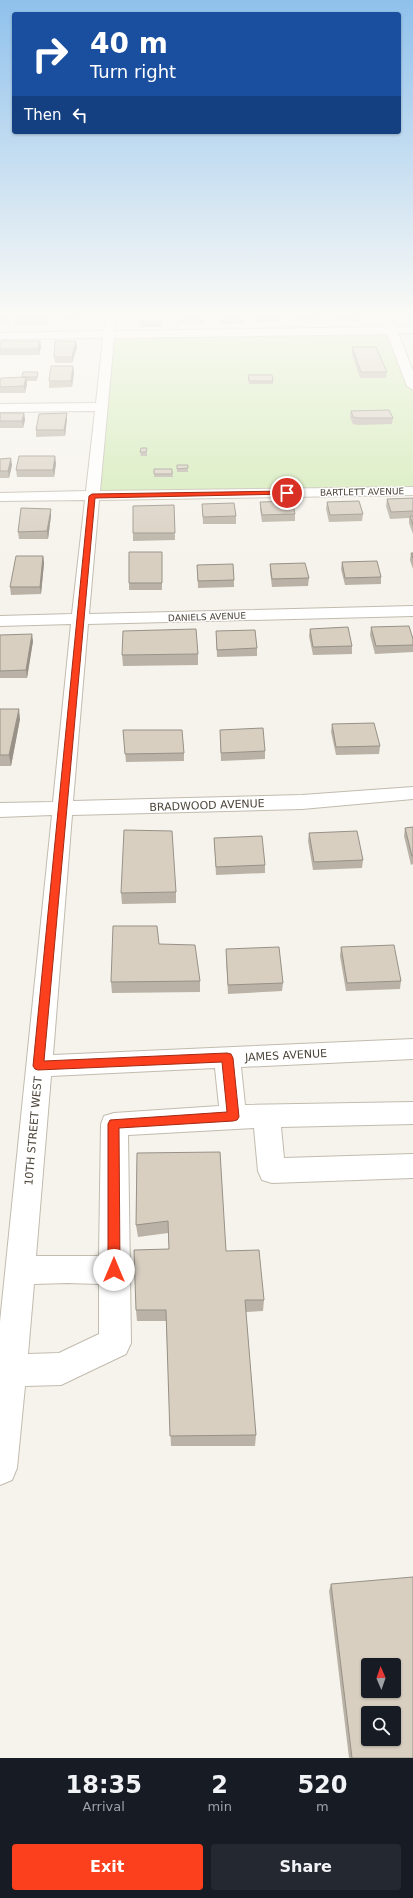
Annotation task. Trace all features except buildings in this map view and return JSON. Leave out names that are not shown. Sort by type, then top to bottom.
[{"type":"street","name":"10TH STREET WEST","points":[[0,1468],[11,1371],[62,809],[102,398]]},
{"type":"street","points":[[0,408],[101,407]]},
{"type":"street","name":"BARTLETT AVENUE","points":[[0,498],[413,491]]},
{"type":"street","name":"DANIELS AVENUE","points":[[0,621],[413,611]]},
{"type":"street","name":"BRADWOOD AVENUE","points":[[0,810],[302,802],[413,793]]},
{"type":"street","name":"JAMES AVENUE","points":[[38,1066],[413,1049]]},
{"type":"street","points":[[227,1058],[233,1117]]},
{"type":"street","points":[[11,1371],[61,1368],[115,1343],[114,1124],[233,1117],[413,1113]]},
{"type":"street","points":[[266,1116],[272,1171],[413,1166]]},
{"type":"street","points":[[20,1270],[114,1270]]},
{"type":"green space","points":[[102,398],[413,398],[413,491],[92,496]]},
{"type":"route","points":[[114,1270],[114,1124],[233,1117],[227,1058],[38,1066],[92,496],[287,493]]}]
